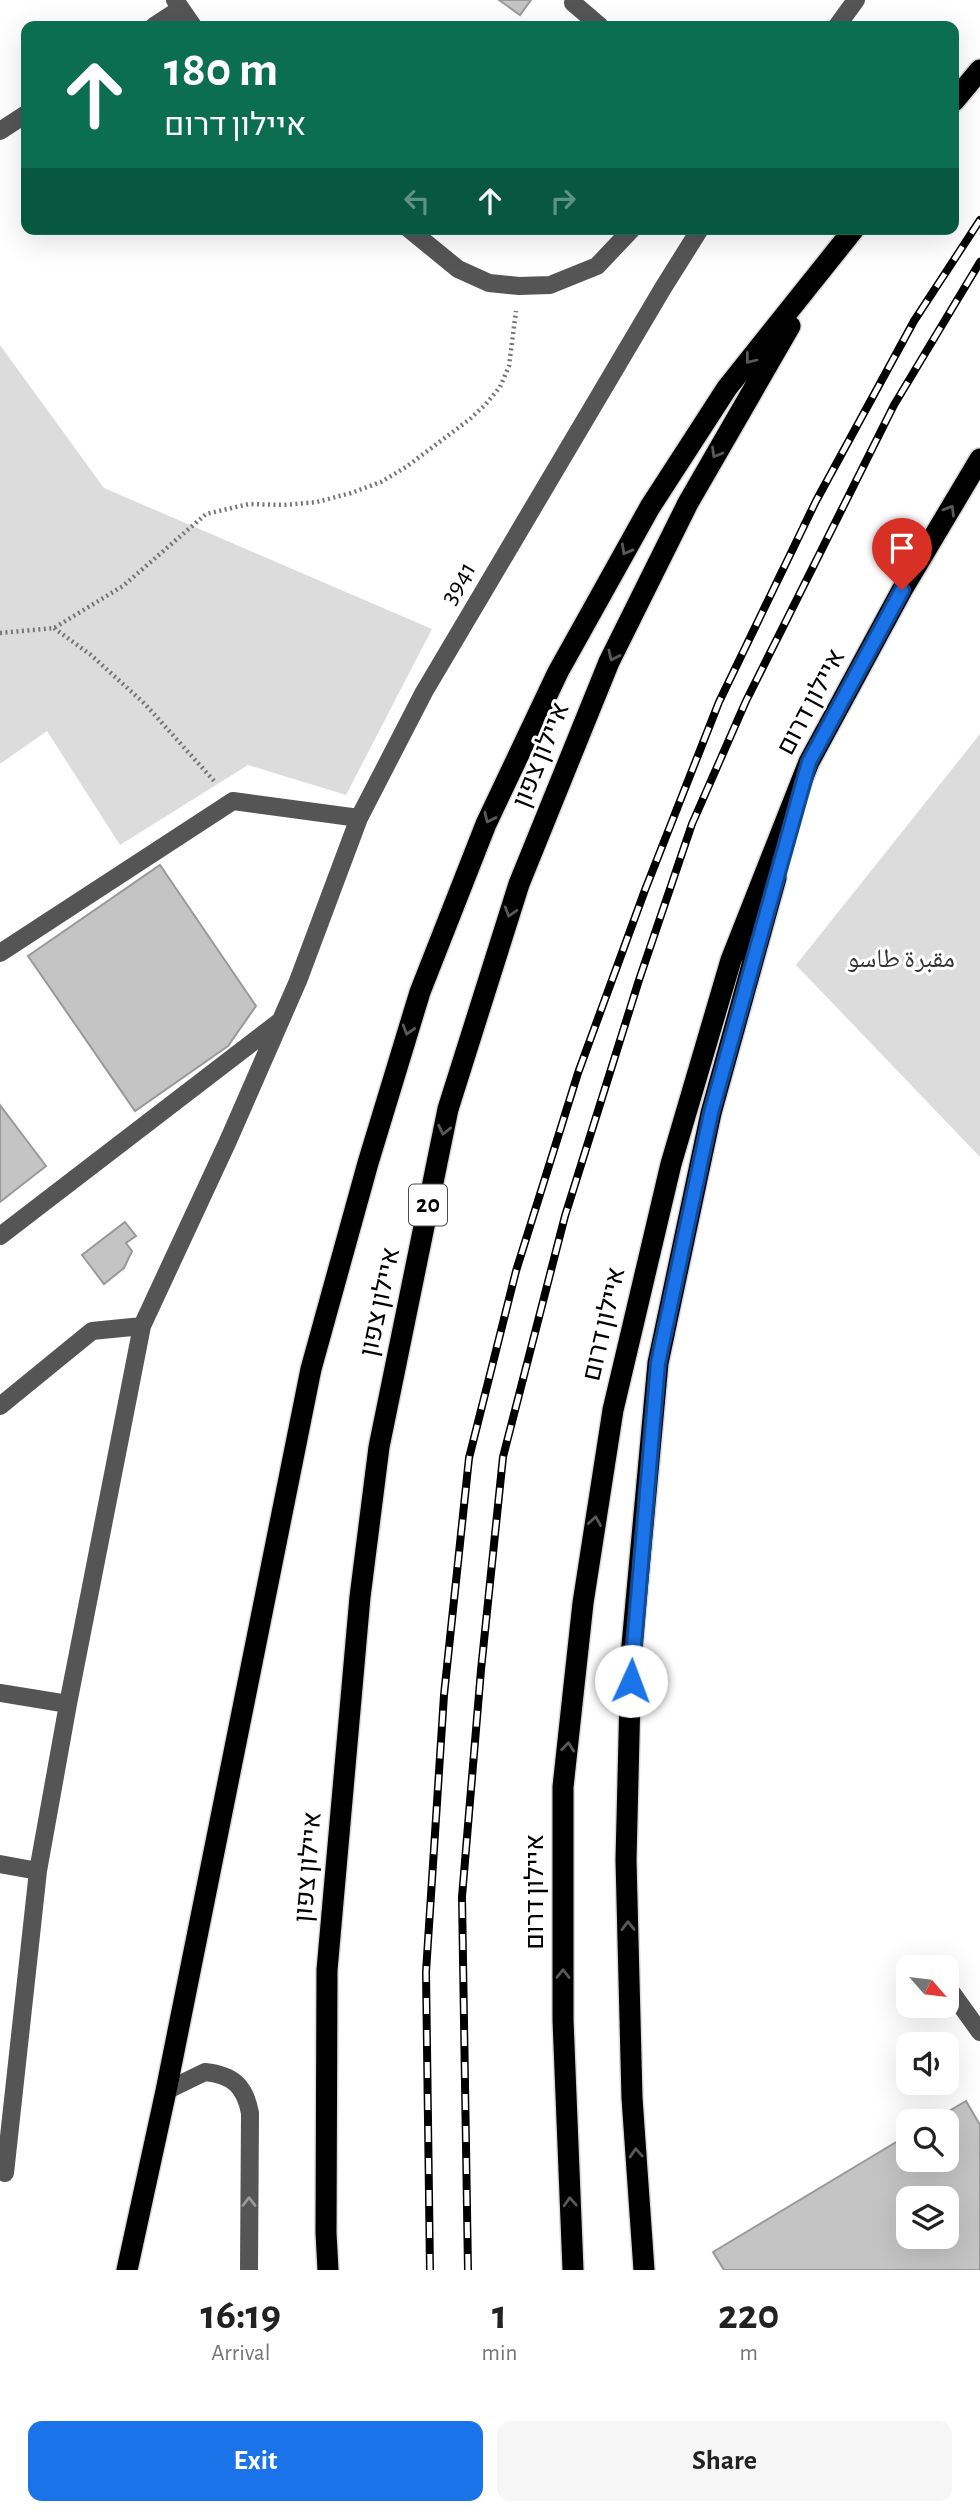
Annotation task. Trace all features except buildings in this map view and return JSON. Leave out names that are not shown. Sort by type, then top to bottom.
[{"type":"highway","points":[[959,95],[980,70]]},
{"type":"highway","points":[[127,2270],[166,2091],[311,1368],[368,1163],[420,992],[486,824],[558,672],[650,507],[727,388],[850,235]]},
{"type":"highway","name":"איילון צפון","points":[[328,2270],[327,1970],[360,1597],[379,1447],[448,1109],[519,884],[610,662],[688,503],[790,326],[851,235]]},
{"type":"highway","name":"איילון דרום","points":[[573,2270],[563,2020],[564,1787],[583,1603],[613,1410],[671,1164],[731,960],[809,762],[902,590],[980,459]]},
{"type":"highway","points":[[644,2270],[632,2098],[626,1860],[631,1656],[658,1363],[711,1113],[809,762]]},
{"type":"street","points":[[841,21],[856,0]]},
{"type":"street","points":[[573,3],[594,21]]},
{"type":"street","points":[[159,21],[177,4],[189,21]]},
{"type":"street","points":[[0,131],[21,117]]},
{"type":"street","points":[[416,235],[458,269],[489,283],[519,286],[550,285],[597,266],[626,235]]},
{"type":"street","name":"3941","points":[[5,2173],[38,1871],[142,1326],[282,1020],[359,818],[424,692],[696,235]]},
{"type":"street","points":[[0,953],[233,802],[359,818]]},
{"type":"street","points":[[0,1236],[282,1020]]},
{"type":"street","points":[[0,1406],[92,1331],[142,1326]]},
{"type":"street","points":[[0,1693],[68,1704]]},
{"type":"street","points":[[0,1864],[38,1871]]},
{"type":"street","points":[[959,2003],[980,2032]]},
{"type":"street","points":[[166,2091],[205,2072],[229,2078],[240,2086],[247,2097],[250,2113],[249,2270]]},
{"type":"path","points":[[0,633],[54,628],[122,586],[206,514],[249,504],[306,503],[351,493],[381,482],[440,443],[486,404],[500,387],[509,366],[519,286]]},
{"type":"path","points":[[54,628],[91,655],[145,704],[233,802]]},
{"type":"green space","points":[[0,345],[104,488],[432,629],[346,795],[248,765],[120,845],[47,731],[0,764]]},
{"type":"green space","name":"مقبرة طاسو","points":[[980,734],[980,1157],[796,965]]},
{"type":"railway","points":[[430,2270],[426,1972],[444,1695],[469,1458],[516,1271],[578,1073],[645,890],[719,702],[816,501],[914,321],[980,220]]},
{"type":"railway","points":[[468,2270],[462,1897],[481,1670],[503,1457],[565,1216],[639,980],[692,824],[746,701],[894,405],[980,262]]},
{"type":"route","points":[[631,1681],[631,1656],[658,1363],[711,1113],[809,762],[902,590]]}]
